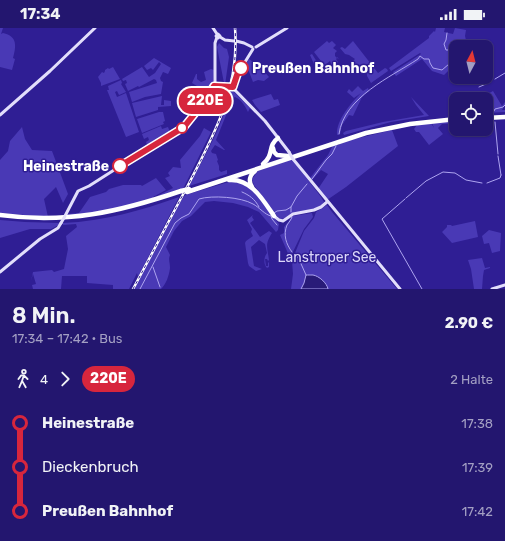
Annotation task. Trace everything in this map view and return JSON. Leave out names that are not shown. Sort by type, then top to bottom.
[{"type":"highway","points":[[493,116],[505,116]]},
{"type":"highway","points":[[278,138],[273,144],[274,152],[280,156],[378,127],[416,120],[449,118]]},
{"type":"highway","points":[[188,190],[214,183],[366,133],[410,124],[449,119]]},
{"type":"highway","points":[[263,164],[270,156],[272,145],[278,138]]},
{"type":"highway","points":[[0,217],[44,218],[91,216],[181,193],[288,154]]},
{"type":"highway","points":[[258,168],[251,176],[250,183],[273,214]]},
{"type":"highway","points":[[214,183],[233,180],[244,182],[251,186],[273,214]]},
{"type":"street","points":[[0,115],[50,71],[95,28]]},
{"type":"street","points":[[213,28],[218,36],[225,40],[244,43],[254,48]]},
{"type":"street","points":[[287,28],[254,48],[237,75],[233,87],[235,91],[265,121],[288,154],[400,289]]},
{"type":"street","points":[[0,272],[40,239],[58,228],[80,190],[89,186],[182,128],[192,119],[216,86],[215,43],[218,36]]},
{"type":"street","points":[[216,86],[233,87]]},
{"type":"street","points":[[273,214],[281,220],[288,218],[295,213],[311,211],[319,208],[327,202]]},
{"type":"street","points":[[492,289],[505,285]]},
{"type":"green space","points":[[0,28],[3,28],[1,34],[8,34],[14,39],[15,42],[13,58],[15,59],[12,70],[0,67]]},
{"type":"green space","points":[[436,28],[445,28],[444,32],[453,34],[455,28],[466,30],[466,40],[449,40],[449,70],[444,75],[432,71],[422,59],[396,76],[393,72],[421,54],[420,53],[391,71],[389,68],[429,38],[434,31],[435,32]]},
{"type":"green space","points":[[327,41],[329,43],[332,41],[336,45],[333,48],[337,51],[335,56],[338,62],[336,64],[341,68],[350,68],[353,66],[351,63],[355,59],[345,54],[340,48],[342,47],[345,49],[353,41],[378,73],[385,68],[388,71],[371,83],[367,76],[367,64],[362,67],[365,68],[363,73],[360,68],[350,70],[333,68],[330,61],[325,65],[325,68],[319,72],[317,71],[310,55],[312,54],[317,62],[321,61],[314,52]]},
{"type":"green space","points":[[219,43],[227,49],[229,57],[224,86],[217,47]]},
{"type":"green space","points":[[154,58],[171,68],[168,74],[163,72],[160,78],[163,82],[161,94],[145,97],[132,102],[129,92],[157,83],[156,80],[154,79],[128,91],[125,84],[127,83],[126,80],[123,81],[122,79],[142,67],[149,77],[155,73],[161,64],[159,62],[153,70],[151,68],[147,70],[144,66]]},
{"type":"green space","points":[[249,59],[260,67],[269,77],[264,81],[258,80],[253,82],[246,64]]},
{"type":"green space","points":[[113,67],[120,79],[101,86],[98,77],[108,68]]},
{"type":"green space","points":[[211,69],[214,70],[213,85],[210,92],[206,89],[201,96],[197,86],[192,83],[196,74],[197,79],[201,82],[206,80],[204,72]]},
{"type":"green space","points":[[121,80],[121,84],[126,92],[119,95],[117,91],[115,92],[117,97],[126,93],[139,132],[126,137],[107,90],[109,90],[108,86]]},
{"type":"green space","points":[[358,86],[363,91],[368,88],[369,91],[362,97],[353,116],[349,115],[342,125],[340,134],[337,135],[337,129],[342,118],[361,93],[354,98],[347,92],[349,89],[352,92]]},
{"type":"green space","points":[[231,89],[250,108],[248,112],[240,100],[235,97],[233,98],[216,140],[225,150],[215,145],[211,151],[212,153],[216,154],[219,170],[221,172],[227,170],[227,174],[189,186],[219,127]]},
{"type":"green space","points":[[493,91],[502,106],[505,102],[502,110],[505,110],[505,112],[493,113],[493,92],[491,92]]},
{"type":"green space","points":[[271,94],[274,100],[278,99],[280,105],[261,112],[252,100]]},
{"type":"green space","points":[[162,96],[161,105],[164,105],[164,100],[171,101],[171,106],[158,107],[158,110],[136,117],[132,103]]},
{"type":"green space","points":[[411,97],[429,116],[391,122],[344,135],[343,133],[346,131],[383,122],[424,115]]},
{"type":"green space","points":[[163,112],[165,121],[163,122],[164,124],[142,133],[137,119]]},
{"type":"green space","points":[[449,122],[449,124],[442,124],[438,128],[443,134],[429,145],[419,132],[416,132],[414,129],[417,125],[431,123],[434,128],[432,123]]},
{"type":"green space","points":[[161,126],[162,129],[168,127],[171,135],[148,147],[146,142],[149,140],[148,137],[144,139],[142,134]]},
{"type":"green space","points":[[22,127],[25,139],[32,150],[52,151],[68,194],[63,203],[56,187],[44,199],[48,217],[0,213],[0,160],[8,151],[10,141]]},
{"type":"green space","points":[[204,128],[211,132],[183,189],[155,197],[173,188],[165,178],[170,176],[168,173],[173,167],[181,168],[180,160],[200,136]]},
{"type":"green space","points":[[392,130],[398,146],[327,200],[318,189],[328,174],[321,170],[312,180],[310,178],[328,155],[333,145],[339,145],[340,143],[346,141]]},
{"type":"green space","points":[[292,159],[324,202],[318,208],[293,213],[281,219],[277,216],[254,185],[252,179],[258,171]]},
{"type":"green space","points":[[156,178],[166,190],[153,197],[154,199],[108,210],[66,216],[67,214],[79,213],[90,197],[123,185],[142,186]]},
{"type":"green space","points":[[232,181],[249,186],[279,224],[278,230],[276,232],[259,212],[248,207],[233,203],[214,201],[205,202],[191,216],[182,221],[174,231],[166,247],[170,255],[170,268],[167,280],[163,287],[161,289],[134,289],[178,205],[185,195]]},
{"type":"green space","points":[[179,197],[138,277],[137,273],[129,289],[113,289],[113,285],[87,283],[87,276],[62,276],[61,289],[33,289],[32,285],[36,284],[33,274],[31,281],[33,272],[52,270],[54,272],[64,269],[68,249],[66,236],[77,227],[76,224],[63,225],[63,223],[108,218],[150,207]]},
{"type":"green space","name":"Lanstroper See","points":[[327,205],[397,289],[291,289],[293,274],[292,261],[296,260],[295,253],[304,231],[314,218],[316,212]]},
{"type":"green space","points":[[312,213],[313,217],[304,229],[290,258],[280,235],[284,233],[284,227],[293,216]]},
{"type":"green space","points":[[253,215],[252,217],[254,220],[250,223],[260,237],[269,231],[272,233],[267,245],[269,260],[268,261],[265,259],[266,266],[264,263],[265,258],[267,253],[265,244],[259,240],[251,247],[254,266],[262,269],[256,271],[249,266],[245,243],[253,236],[251,232],[252,229],[247,220]]},
{"type":"green space","points":[[0,220],[60,223],[51,229],[30,229],[0,238]]},
{"type":"green space","points":[[475,221],[478,237],[452,243],[442,232],[447,225],[452,226]]},
{"type":"green space","points":[[489,230],[501,233],[500,251],[492,253],[489,243],[484,244],[482,236]]},
{"type":"green space","points":[[482,258],[485,268],[490,268],[484,270],[482,289],[474,289],[468,260]]},
{"type":"shaded area","points":[[306,275],[318,277],[324,282],[328,289],[301,289]]},
{"type":"waterway","points":[[447,33],[444,44],[446,50],[449,50]]},
{"type":"waterway","points":[[339,134],[343,121],[350,109],[359,99],[370,89],[418,59],[420,56],[424,59],[429,59],[433,68],[442,70],[449,64]]},
{"type":"waterway","points":[[495,79],[505,73]]},
{"type":"waterway","points":[[479,87],[486,84]]},
{"type":"waterway","points":[[494,111],[495,109],[505,105]]},
{"type":"waterway","points":[[495,122],[498,154]]},
{"type":"waterway","points":[[312,179],[332,154],[336,146]]},
{"type":"waterway","points":[[498,156],[501,175]]},
{"type":"waterway","points":[[406,198],[426,181],[443,172],[455,173],[466,180],[482,183]]},
{"type":"waterway","points":[[487,183],[500,178],[501,175]]},
{"type":"waterway","points":[[274,213],[291,207],[297,196],[307,184]]},
{"type":"waterway","points":[[242,192],[252,198],[259,207]]},
{"type":"waterway","points":[[140,289],[175,223],[189,214],[199,199],[219,197],[234,198],[253,204],[271,216]]},
{"type":"waterway","points":[[405,199],[382,219],[422,289]]},
{"type":"waterway","points":[[291,207],[291,212]]},
{"type":"waterway","points":[[271,216],[277,225]]},
{"type":"waterway","points":[[292,217],[287,225],[285,236],[288,246],[292,252]]},
{"type":"waterway","points":[[295,255],[298,257],[306,275]]},
{"type":"waterway","points":[[153,267],[160,287]]},
{"type":"railway","points":[[133,289],[215,131],[229,92],[233,72],[235,28]]},
{"type":"bus line","name":"220E","points":[[120,166],[184,127],[213,90],[214,86],[233,87],[241,68]]},
{"type":"place","name":"Preußen Bahnhof","points":[[241,68]]},
{"type":"place","name":"Heinestraße","points":[[120,166]]}]
